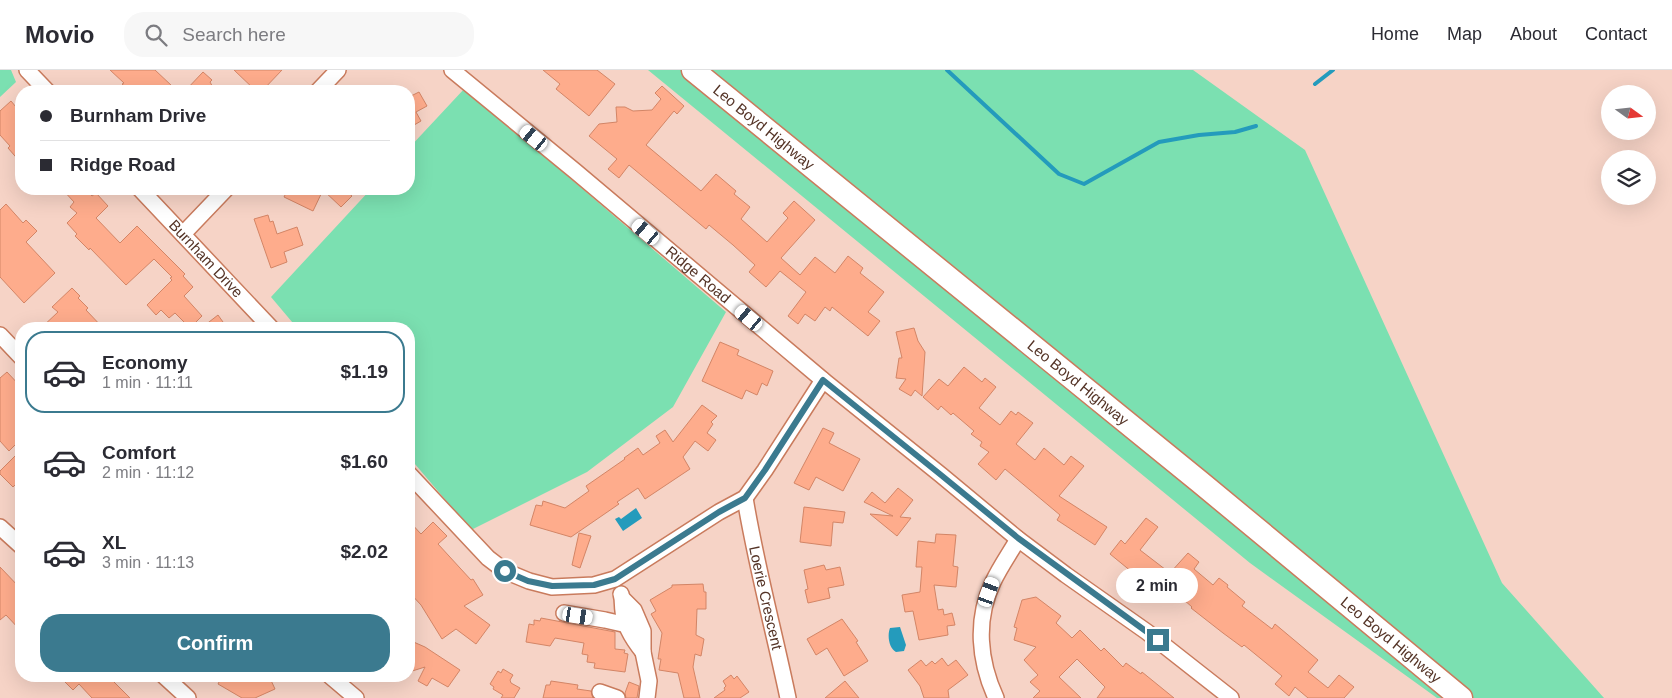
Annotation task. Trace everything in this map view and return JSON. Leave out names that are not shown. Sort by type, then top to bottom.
[{"type":"highway","name":"Leo Boyd Highway","points":[[693,70],[1200,482],[1461,698]]},
{"type":"street","points":[[26,70],[41,85]]},
{"type":"street","points":[[324,85],[338,70]]},
{"type":"street","name":"Ridge Road","points":[[452,70],[823,380],[1018,538],[1066,575],[1147,632],[1231,698]]},
{"type":"street","name":"Burnham Drive","points":[[146,195],[265,322]]},
{"type":"street","points":[[183,234],[220,195]]},
{"type":"street","points":[[0,335],[15,351]]},
{"type":"street","points":[[415,480],[488,558],[505,571],[528,581],[552,586],[594,585],[615,579],[719,512],[745,498],[823,380]]},
{"type":"street","name":"Loerie Crescent","points":[[745,498],[754,551],[788,698]]},
{"type":"street","points":[[0,527],[15,541]]},
{"type":"street","points":[[996,698],[981,651],[982,618],[993,582],[1018,538]]},
{"type":"street","points":[[615,579],[623,599],[623,612],[633,623],[633,639],[643,652],[649,681],[647,698]]},
{"type":"street","points":[[564,614],[633,623]]},
{"type":"street","points":[[171,682],[188,698]]},
{"type":"street","points":[[337,682],[356,698]]},
{"type":"street","points":[[600,692],[617,698]]},
{"type":"green space","points":[[0,70],[11,70],[16,82],[0,97]]},
{"type":"green space","points":[[648,70],[1193,70],[1305,150],[1502,583],[1604,698],[1437,698],[1250,563]]},
{"type":"green space","points":[[465,88],[726,312],[673,407],[587,472],[471,530],[415,464],[415,322],[292,322],[271,297],[365,195],[415,195],[415,142]]},
{"type":"water","points":[[636,508],[642,518],[623,531],[615,519],[619,517],[621,519]]},
{"type":"water","points":[[900,627],[906,645],[904,651],[896,652],[890,645],[889,631],[890,628]]},
{"type":"building","points":[[110,70],[155,70],[171,85],[122,84],[124,83]]},
{"type":"building","points":[[234,70],[282,70],[268,85],[250,85]]},
{"type":"building","points":[[543,70],[597,70],[615,84],[589,116],[556,89],[560,84]]},
{"type":"building","points":[[203,72],[212,80],[210,82],[212,85],[191,85]]},
{"type":"building","points":[[662,86],[684,106],[677,114],[674,111],[646,145],[701,191],[716,174],[736,191],[734,194],[750,207],[741,219],[767,242],[788,218],[783,213],[794,201],[815,220],[781,258],[800,275],[815,257],[835,273],[848,256],[863,268],[860,273],[884,292],[868,312],[880,321],[868,336],[832,307],[830,311],[825,307],[815,321],[805,314],[798,324],[788,316],[806,292],[780,271],[766,287],[749,272],[755,265],[733,245],[709,225],[706,229],[629,165],[619,178],[608,169],[617,159],[589,136],[599,124],[617,122],[616,107],[625,107],[633,111],[652,110],[661,99],[655,93]]},
{"type":"building","points":[[419,92],[427,106],[416,112],[421,121],[415,124],[415,94]]},
{"type":"building","points":[[11,101],[15,106],[15,156],[8,148],[10,146],[0,135],[0,111]]},
{"type":"building","points":[[68,195],[98,195],[108,206],[96,218],[120,243],[137,226],[185,274],[183,276],[193,287],[184,296],[202,316],[196,322],[184,322],[175,313],[169,318],[161,310],[156,315],[147,305],[172,280],[170,278],[172,277],[154,259],[126,285],[90,248],[89,250],[75,236],[77,234],[67,223],[77,213],[70,207],[74,202]]},
{"type":"building","points":[[285,195],[321,195],[313,211],[284,197]]},
{"type":"building","points":[[328,195],[352,196],[341,207]]},
{"type":"building","points":[[6,204],[23,223],[26,220],[37,231],[26,242],[55,273],[24,303],[0,277],[0,210]]},
{"type":"building","points":[[268,215],[270,222],[273,221],[277,234],[297,227],[303,245],[284,252],[287,262],[271,268],[254,219]]},
{"type":"building","points":[[72,288],[80,296],[78,298],[88,308],[86,310],[97,322],[47,322],[58,312],[52,307]]},
{"type":"building","points":[[218,315],[223,322],[209,322]]},
{"type":"building","points":[[914,328],[918,341],[925,352],[922,396],[915,390],[911,396],[899,389],[906,379],[896,378],[899,358],[902,358],[896,332]]},
{"type":"building","points":[[720,342],[739,350],[737,355],[773,371],[767,386],[762,383],[757,395],[746,390],[742,399],[702,381]]},
{"type":"building","points":[[964,367],[982,382],[985,378],[996,387],[979,408],[1000,425],[1011,411],[1016,415],[1018,412],[1033,423],[1016,444],[1035,460],[1044,448],[1064,465],[1071,456],[1084,466],[1059,496],[1107,527],[1095,545],[1057,520],[1060,515],[1005,469],[996,480],[978,464],[989,452],[980,446],[982,442],[971,434],[974,431],[953,413],[951,415],[941,406],[938,410],[923,397],[939,379],[948,386]]},
{"type":"building","points":[[7,372],[15,381],[15,445],[9,451],[0,441],[0,378]]},
{"type":"building","points":[[702,405],[717,416],[711,422],[713,424],[707,433],[716,440],[708,451],[695,441],[683,457],[690,469],[645,499],[638,488],[617,502],[619,504],[571,537],[530,525],[536,505],[542,506],[543,501],[565,508],[589,491],[586,486],[638,448],[643,455],[660,443],[656,436],[665,430],[673,442]]},
{"type":"building","points":[[823,428],[834,433],[829,443],[860,459],[843,491],[816,477],[809,490],[794,483]]},
{"type":"building","points":[[15,456],[15,485],[13,487],[0,474],[0,471]]},
{"type":"building","points":[[898,488],[913,500],[900,517],[911,518],[897,536],[870,514],[893,516],[864,502],[872,492],[885,503]]},
{"type":"building","points":[[804,507],[845,512],[843,523],[833,522],[831,546],[800,542]]},
{"type":"building","points":[[1146,518],[1158,527],[1140,550],[1170,573],[1188,553],[1199,562],[1194,569],[1213,585],[1219,578],[1245,602],[1242,606],[1272,629],[1275,624],[1318,660],[1308,672],[1328,688],[1339,675],[1354,687],[1344,698],[1308,698],[1295,687],[1289,696],[1275,684],[1282,676],[1244,645],[1242,647],[1223,633],[1191,608],[1175,592],[1172,595],[1148,575],[1143,581],[1110,554],[1121,540],[1125,544]]},
{"type":"building","points":[[433,522],[447,536],[438,544],[471,580],[473,579],[483,595],[464,606],[490,625],[476,644],[456,629],[442,639],[415,598],[415,528],[421,534]]},
{"type":"building","points":[[579,533],[591,536],[580,568],[572,565]]},
{"type":"building","points":[[936,534],[956,535],[953,566],[958,567],[956,587],[934,585],[938,610],[943,609],[944,615],[952,613],[955,625],[947,626],[948,635],[919,640],[913,611],[905,612],[902,595],[920,592],[922,567],[916,567],[918,541],[935,543]]},
{"type":"building","points":[[824,565],[826,570],[840,567],[844,585],[828,588],[830,598],[808,603],[805,590],[808,589],[804,570]]},
{"type":"building","points":[[0,567],[15,583],[15,625],[6,615],[0,620]]},
{"type":"building","points":[[703,584],[704,592],[706,592],[706,609],[697,609],[696,635],[704,639],[701,656],[695,654],[693,667],[700,698],[684,698],[678,673],[659,670],[661,659],[658,659],[662,633],[651,614],[656,611],[650,600],[672,587],[672,585]]},
{"type":"building","points":[[1036,597],[1061,616],[1056,623],[1072,638],[1080,630],[1101,651],[1104,648],[1123,667],[1126,663],[1141,674],[1142,672],[1174,698],[1097,698],[1105,687],[1077,659],[1059,677],[1081,698],[1033,698],[1040,691],[1030,682],[1038,675],[1024,660],[1036,647],[1014,640],[1017,628],[1014,627],[1022,600]]},
{"type":"building","points":[[541,618],[615,632],[615,649],[625,650],[624,653],[628,654],[625,672],[594,668],[595,663],[587,662],[588,655],[582,654],[584,643],[555,638],[550,646],[526,642],[529,624],[534,625],[534,620],[540,621]]},
{"type":"building","points":[[842,619],[858,641],[856,642],[868,661],[844,676],[827,648],[816,655],[807,639]]},
{"type":"building","points":[[415,643],[460,670],[448,687],[432,678],[427,686],[418,681],[425,667],[415,670]]},
{"type":"building","points":[[942,658],[948,666],[956,660],[968,675],[948,690],[949,698],[924,698],[920,686],[908,670],[921,660],[926,666],[932,661],[935,664]]},
{"type":"building","points":[[503,669],[513,675],[510,680],[511,683],[520,688],[514,698],[501,698],[503,695],[493,689],[494,687],[490,684],[498,671],[501,673]]},
{"type":"building","points":[[731,675],[734,679],[737,676],[749,692],[740,698],[714,698],[725,690],[726,686],[723,681]]},
{"type":"building","points":[[551,681],[578,685],[577,689],[591,691],[593,698],[543,698],[546,685],[550,685]]},
{"type":"building","points":[[845,681],[859,698],[825,698]]},
{"type":"building","points":[[65,682],[114,682],[130,698],[92,698],[79,684],[73,690]]},
{"type":"building","points":[[219,682],[272,682],[275,689],[255,698],[242,698],[218,684]]},
{"type":"building","points":[[629,682],[639,686],[637,698],[626,698],[625,693]]},
{"type":"waterway","points":[[947,70],[1059,174],[1084,184],[1159,142],[1199,135],[1235,132],[1256,126]]},
{"type":"waterway","points":[[1315,84],[1333,70]]},
{"type":"route","points":[[505,571],[528,581],[552,586],[594,585],[615,579],[719,512],[745,498],[823,380],[1018,538],[1066,575],[1158,640]]}]
